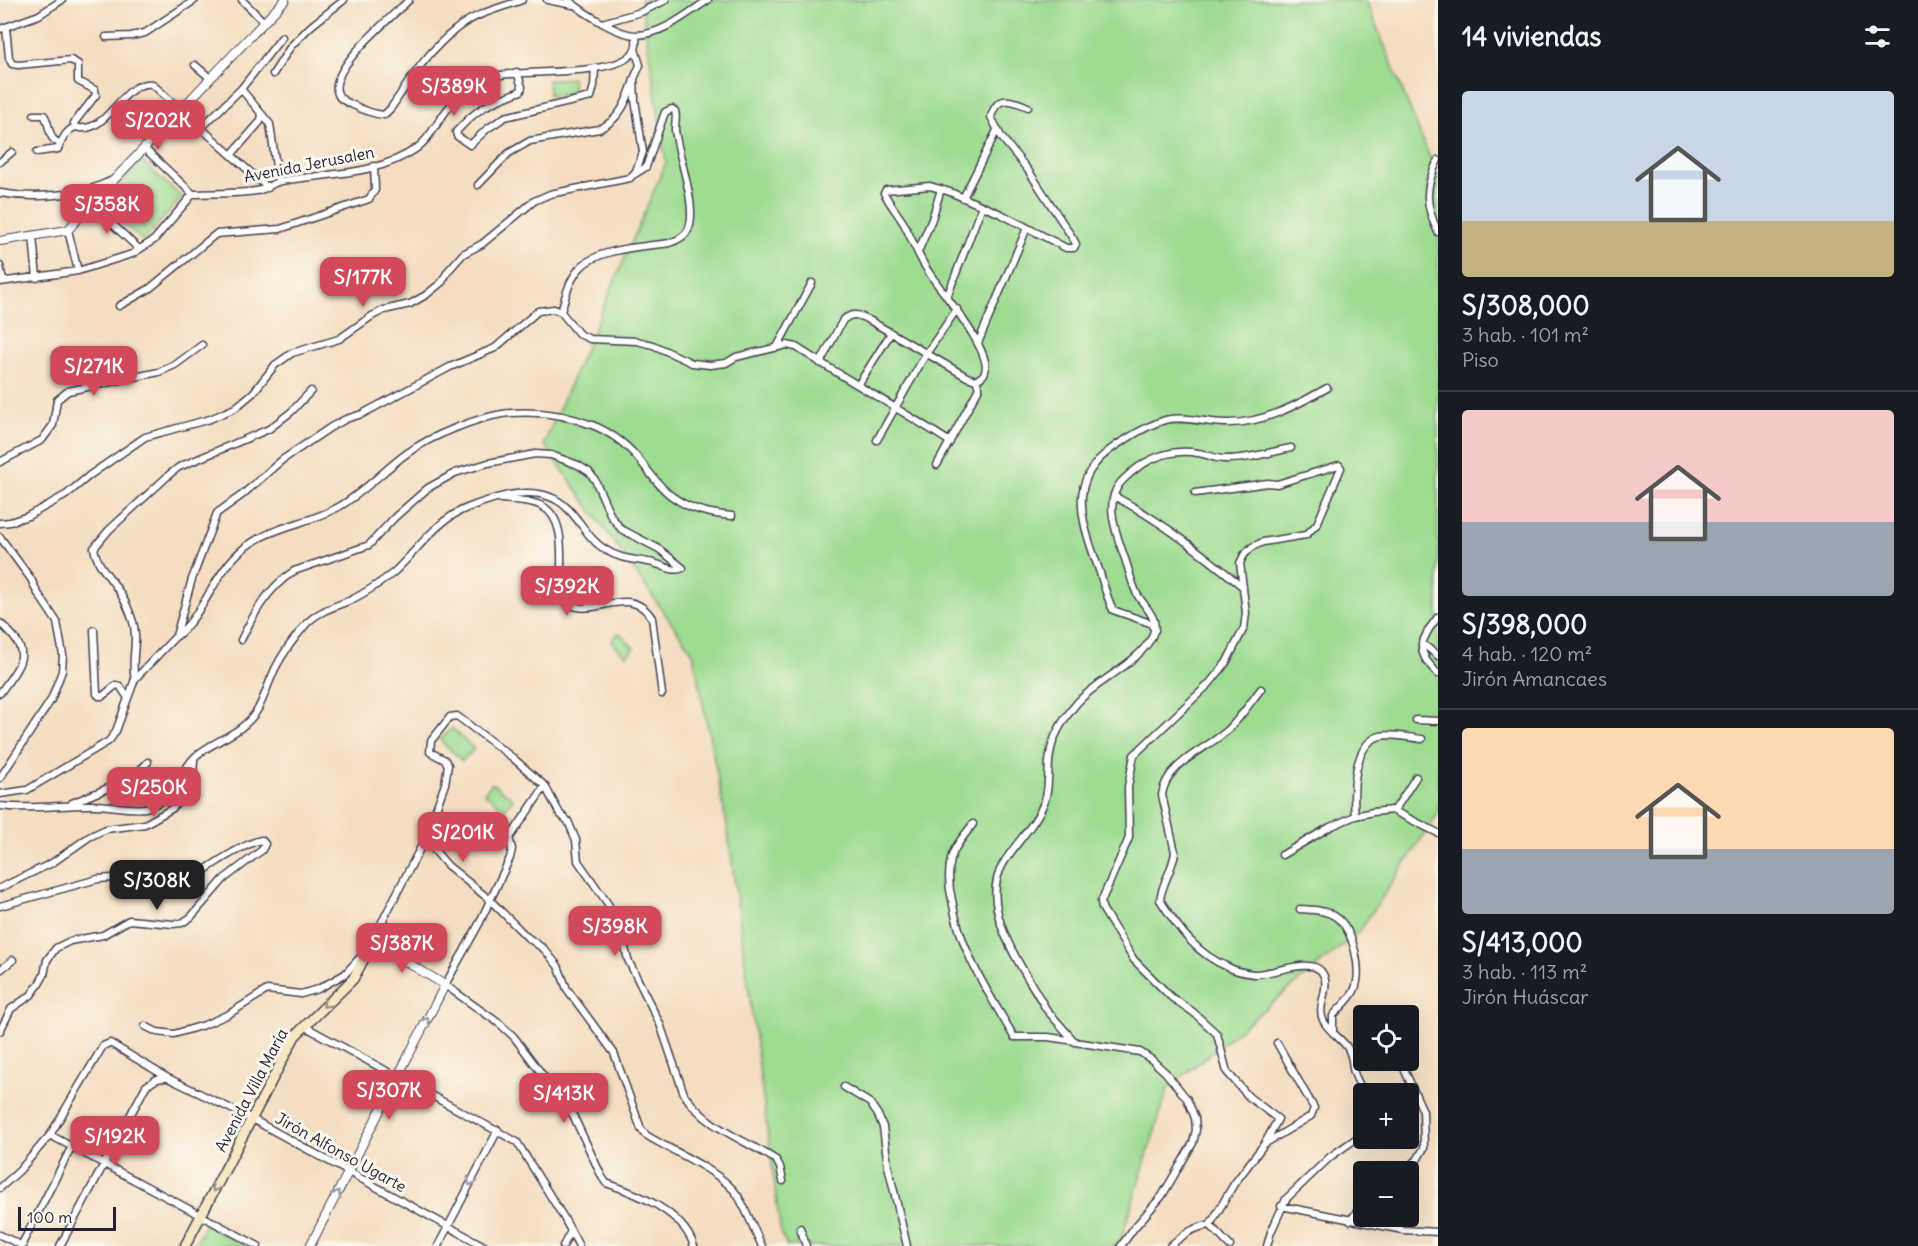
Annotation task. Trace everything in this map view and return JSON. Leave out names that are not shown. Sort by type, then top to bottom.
[{"type":"main road","name":"Avenida Villa María","points":[[185,1246],[295,1036],[353,979],[373,942]]},
{"type":"street","points":[[62,0],[39,15],[3,28],[12,64],[71,60],[76,62],[78,81],[95,90],[96,95],[77,117],[75,127]]},
{"type":"street","points":[[106,37],[145,33],[195,0]]},
{"type":"street","points":[[242,0],[263,21]]},
{"type":"street","points":[[0,241],[68,230],[285,0]]},
{"type":"street","points":[[273,75],[291,46],[311,26],[344,0]]},
{"type":"street","points":[[409,0],[365,40],[343,70],[337,85],[337,92],[342,99],[374,114],[384,115],[426,57],[456,28],[486,13],[522,0]]},
{"type":"street","points":[[547,0],[574,5]]},
{"type":"street","points":[[568,0],[602,23],[636,36],[663,27],[708,0]]},
{"type":"street","points":[[602,23],[640,12],[666,0]]},
{"type":"street","points":[[478,185],[509,153],[530,141],[599,129],[609,125],[618,117],[640,65],[636,36]]},
{"type":"street","points":[[201,128],[241,88],[282,37]]},
{"type":"street","name":"Avenida Jerusalen","points":[[193,194],[256,191],[268,188],[278,181],[349,173],[393,160],[416,148],[427,139],[451,106],[472,88],[494,76],[517,72],[573,72],[595,68],[622,61],[636,49]]},
{"type":"street","points":[[195,64],[210,78]]},
{"type":"street","points":[[517,72],[522,87],[521,91],[484,106],[456,132],[456,136],[467,145],[470,146],[487,129],[505,117],[591,97],[595,68]]},
{"type":"street","points":[[630,178],[636,171],[644,152],[634,79]]},
{"type":"street","points":[[37,152],[58,149],[70,129],[84,128],[99,122],[109,115],[126,94],[148,83],[152,84],[268,188]]},
{"type":"street","points":[[241,88],[270,124],[278,181]]},
{"type":"street","points":[[976,380],[985,370],[978,343],[957,309],[929,274],[893,205],[884,193],[886,190],[898,188],[930,186],[941,189],[982,206],[1066,248],[1074,248],[1076,244],[1028,170],[997,130],[991,117],[993,109],[1000,102],[1013,100],[1028,107]]},
{"type":"street","points":[[0,523],[28,516],[66,495],[90,475],[146,437],[210,419],[235,408],[253,393],[275,365],[292,353],[339,339],[372,316],[384,310],[410,304],[426,295],[442,282],[448,271],[463,254],[482,244],[534,201],[550,194],[630,178],[646,167],[665,112],[672,109],[675,111],[675,128],[688,188],[690,221],[688,230],[683,237],[669,243],[600,255],[588,261],[579,269],[569,285],[561,312]]},
{"type":"street","points":[[34,115],[44,116],[48,121],[52,138],[61,143]]},
{"type":"street","points":[[231,155],[260,122],[262,116]]},
{"type":"street","points":[[963,198],[997,130]]},
{"type":"street","points":[[0,266],[1,282],[37,278],[78,271],[132,254],[154,240],[193,194],[144,147]]},
{"type":"street","points":[[0,162],[12,152]]},
{"type":"street","points":[[1438,160],[1427,194],[1430,215],[1438,232]]},
{"type":"street","points":[[119,306],[149,289],[216,234],[280,229],[369,199],[375,190],[374,166]]},
{"type":"street","points":[[0,193],[22,197],[88,190],[114,179]]},
{"type":"street","points":[[918,253],[941,189]]},
{"type":"street","points":[[91,204],[139,249]]},
{"type":"street","points":[[947,297],[982,206]]},
{"type":"street","points":[[978,343],[1027,228]]},
{"type":"street","points":[[68,230],[78,271]]},
{"type":"street","points":[[33,236],[37,278]]},
{"type":"street","points":[[777,347],[812,283]]},
{"type":"street","points":[[176,636],[192,579],[213,522],[221,508],[242,495],[282,460],[332,427],[362,414],[450,367],[495,348],[538,311],[554,309],[561,312],[579,334],[590,339],[645,343],[692,363],[710,365],[726,363],[736,357],[777,347],[787,345],[796,347],[858,386],[896,406],[950,442]]},
{"type":"street","points":[[878,440],[926,354],[957,309]]},
{"type":"street","points":[[820,363],[843,320],[849,315],[856,314],[976,380]]},
{"type":"street","points":[[858,386],[891,333]]},
{"type":"street","points":[[0,462],[42,440],[53,425],[57,400],[68,391],[159,372],[175,365],[202,345]]},
{"type":"street","points":[[938,465],[979,388],[976,380]]},
{"type":"street","points":[[1155,630],[1150,623],[1113,610],[1084,528],[1081,510],[1083,490],[1090,470],[1097,460],[1120,442],[1167,420],[1230,423],[1264,418],[1301,403],[1327,388]]},
{"type":"street","points":[[135,679],[133,670],[135,626],[128,606],[97,561],[94,548],[109,530],[179,467],[269,429],[291,412],[311,391]]},
{"type":"street","points":[[0,794],[27,790],[109,741],[116,731],[135,679],[186,628],[221,574],[242,549],[266,534],[341,506],[408,453],[438,435],[509,413],[535,412],[563,417],[592,425],[612,436],[634,453],[671,496],[690,507],[709,514],[732,516]]},
{"type":"street","points":[[1075,1042],[1046,1009],[1009,942],[996,908],[994,892],[996,876],[1004,861],[1033,823],[1044,802],[1050,752],[1068,714],[1098,683],[1140,653],[1155,630],[1156,626],[1152,616],[1138,595],[1116,535],[1113,516],[1114,496],[1123,480],[1147,462],[1166,453],[1195,452],[1225,459],[1291,448]]},
{"type":"street","points":[[0,806],[21,808],[95,804],[143,808],[153,806],[171,794],[195,757],[241,728],[257,710],[276,667],[293,638],[310,620],[393,573],[443,522],[465,508],[513,494],[536,493],[566,506],[604,549],[626,560],[654,563],[680,570],[683,568],[659,549],[617,525],[589,472],[552,455],[535,454],[488,463],[455,473],[428,488],[395,517],[369,545],[294,571],[284,578],[257,608],[241,640]]},
{"type":"street","points":[[1195,492],[1268,483],[1277,484],[1341,466],[1317,524],[1312,530],[1301,536],[1282,537],[1263,542],[1252,547],[1244,555],[1240,563],[1246,613],[1244,628],[1226,663],[1209,684],[1134,754],[1128,787],[1129,838],[1101,902],[1102,909],[1129,953],[1171,997],[1210,1026],[1217,1034],[1227,1072],[1249,1097],[1279,1121],[1234,1184],[1210,1226]]},
{"type":"street","points":[[1114,496],[1147,513],[1186,540],[1244,587]]},
{"type":"street","points":[[497,498],[542,506],[551,513],[558,524],[562,593],[567,603],[581,608],[620,601],[639,606],[648,612],[652,618],[662,694]]},
{"type":"street","points":[[0,537],[31,579],[57,622],[63,655],[62,671],[51,700],[0,778]]},
{"type":"street","points":[[1438,617],[1422,643],[1424,657],[1438,674]]},
{"type":"street","points":[[0,623],[15,636],[21,646],[21,661],[0,693]]},
{"type":"street","points":[[94,630],[97,694],[104,696],[116,685],[120,686],[128,698]]},
{"type":"street","points":[[1422,643],[1438,656]]},
{"type":"street","points":[[1261,688],[1239,719],[1226,732],[1175,769],[1163,788],[1162,795],[1175,852],[1174,861],[1162,887],[1160,900],[1192,944],[1227,967],[1256,974],[1305,966],[1315,966],[1321,971],[1326,982],[1321,1012],[1323,1021],[1349,1048],[1359,1083]]},
{"type":"street","name":"Avenida Villa María","points":[[373,942],[425,839],[445,784],[448,765],[445,760],[430,752],[430,743],[450,717],[454,716],[513,758],[545,786]]},
{"type":"street","points":[[1416,720],[1438,721]]},
{"type":"street","points":[[1355,816],[1357,764],[1360,756],[1373,740],[1383,735],[1422,739]]},
{"type":"street","points":[[0,888],[52,862],[89,837],[106,829],[145,824],[173,808],[187,790],[193,776],[195,757]]},
{"type":"street","points":[[66,805],[132,778],[148,762]]},
{"type":"street","points":[[1394,811],[1416,777]]},
{"type":"street","points":[[509,839],[545,786],[560,813],[568,821],[576,840],[580,865],[608,904],[621,931],[628,960],[660,1024],[684,1094],[714,1125],[776,1160],[783,1181]]},
{"type":"street","points":[[1282,855],[1330,827],[1355,816],[1373,812],[1394,811],[1438,833]]},
{"type":"street","points":[[310,1246],[479,924],[510,858],[512,849],[505,822]]},
{"type":"street","points":[[973,824],[955,849],[950,868],[950,892],[960,938],[973,967],[1014,1037],[1048,1037],[1140,1052],[1166,1073],[1187,1099],[1195,1118],[1196,1130],[1193,1143],[1161,1196],[1121,1246]]},
{"type":"street","points":[[425,839],[447,865],[544,949],[558,966],[567,989],[615,1053],[641,1129],[646,1135],[701,1165],[726,1183],[737,1195],[762,1246]]},
{"type":"street","points":[[0,906],[98,879],[114,878],[178,891],[184,889],[206,870],[255,841],[262,840],[265,844],[254,857],[224,879],[191,917],[182,923],[129,920],[103,934],[70,941],[56,948],[47,960],[44,975],[39,984],[31,994],[11,1009],[0,1031]]},
{"type":"street","points":[[1300,909],[1323,911],[1337,918],[1349,934],[1354,947],[1357,966],[1356,985],[1353,993],[1333,1016],[1333,1033]]},
{"type":"street","points":[[145,1026],[165,1034],[185,1032],[229,1014],[267,990],[301,994],[318,989],[345,974],[373,942],[445,985],[500,1024],[514,1037],[573,1115],[606,1182],[647,1200],[667,1213],[691,1237],[694,1246]]},
{"type":"street","points":[[0,970],[13,960]]},
{"type":"street","points":[[304,1026],[498,1130],[516,1142],[579,1246]]},
{"type":"street","name":"Jirón Alfonso Ugarte","points":[[50,1135],[102,1046],[110,1043],[168,1078],[252,1119],[484,1246]]},
{"type":"street","points":[[1265,1143],[1311,1116],[1314,1108],[1277,1043]]},
{"type":"street","points":[[1405,1071],[1423,1111],[1424,1148],[1417,1161]]},
{"type":"street","points":[[60,1246],[146,1086],[157,1079],[168,1078]]},
{"type":"street","points":[[843,1087],[870,1103],[883,1127],[888,1166],[907,1246]]},
{"type":"street","points":[[438,1246],[498,1130]]},
{"type":"street","points":[[0,1188],[19,1171],[50,1135],[258,1246]]},
{"type":"street","points":[[1267,1246],[1281,1206],[1286,1199],[1330,1157],[1353,1141]]},
{"type":"street","points":[[0,1234],[22,1246],[71,1148]]},
{"type":"street","points":[[1281,1206],[1403,1230],[1438,1232]]},
{"type":"street","points":[[1350,1221],[1353,1217]]},
{"type":"street","points":[[1210,1226],[1227,1246]]},
{"type":"street","points":[[1170,1246],[1194,1228],[1210,1226]]},
{"type":"street","points":[[800,1228],[806,1246]]},
{"type":"street","points":[[563,1246],[571,1231]]},
{"type":"green space","points":[[641,0],[1366,0],[1438,178],[1438,814],[1359,932],[1168,1088],[1119,1246],[787,1246],[781,1234],[727,825],[693,653],[544,444],[666,163]]},
{"type":"green space","points":[[572,78],[573,94],[549,96],[548,80]]},
{"type":"green space","points":[[138,110],[150,118],[136,138],[124,130]]},
{"type":"green space","points":[[141,161],[182,197],[143,241],[102,205]]},
{"type":"green space","points":[[619,633],[634,648],[626,656],[611,641]]},
{"type":"green space","points":[[452,728],[474,749],[462,761],[440,740]]},
{"type":"green space","points":[[492,783],[513,799],[505,809],[484,793]]},
{"type":"green space","points":[[205,1224],[246,1246],[194,1246]]}]
